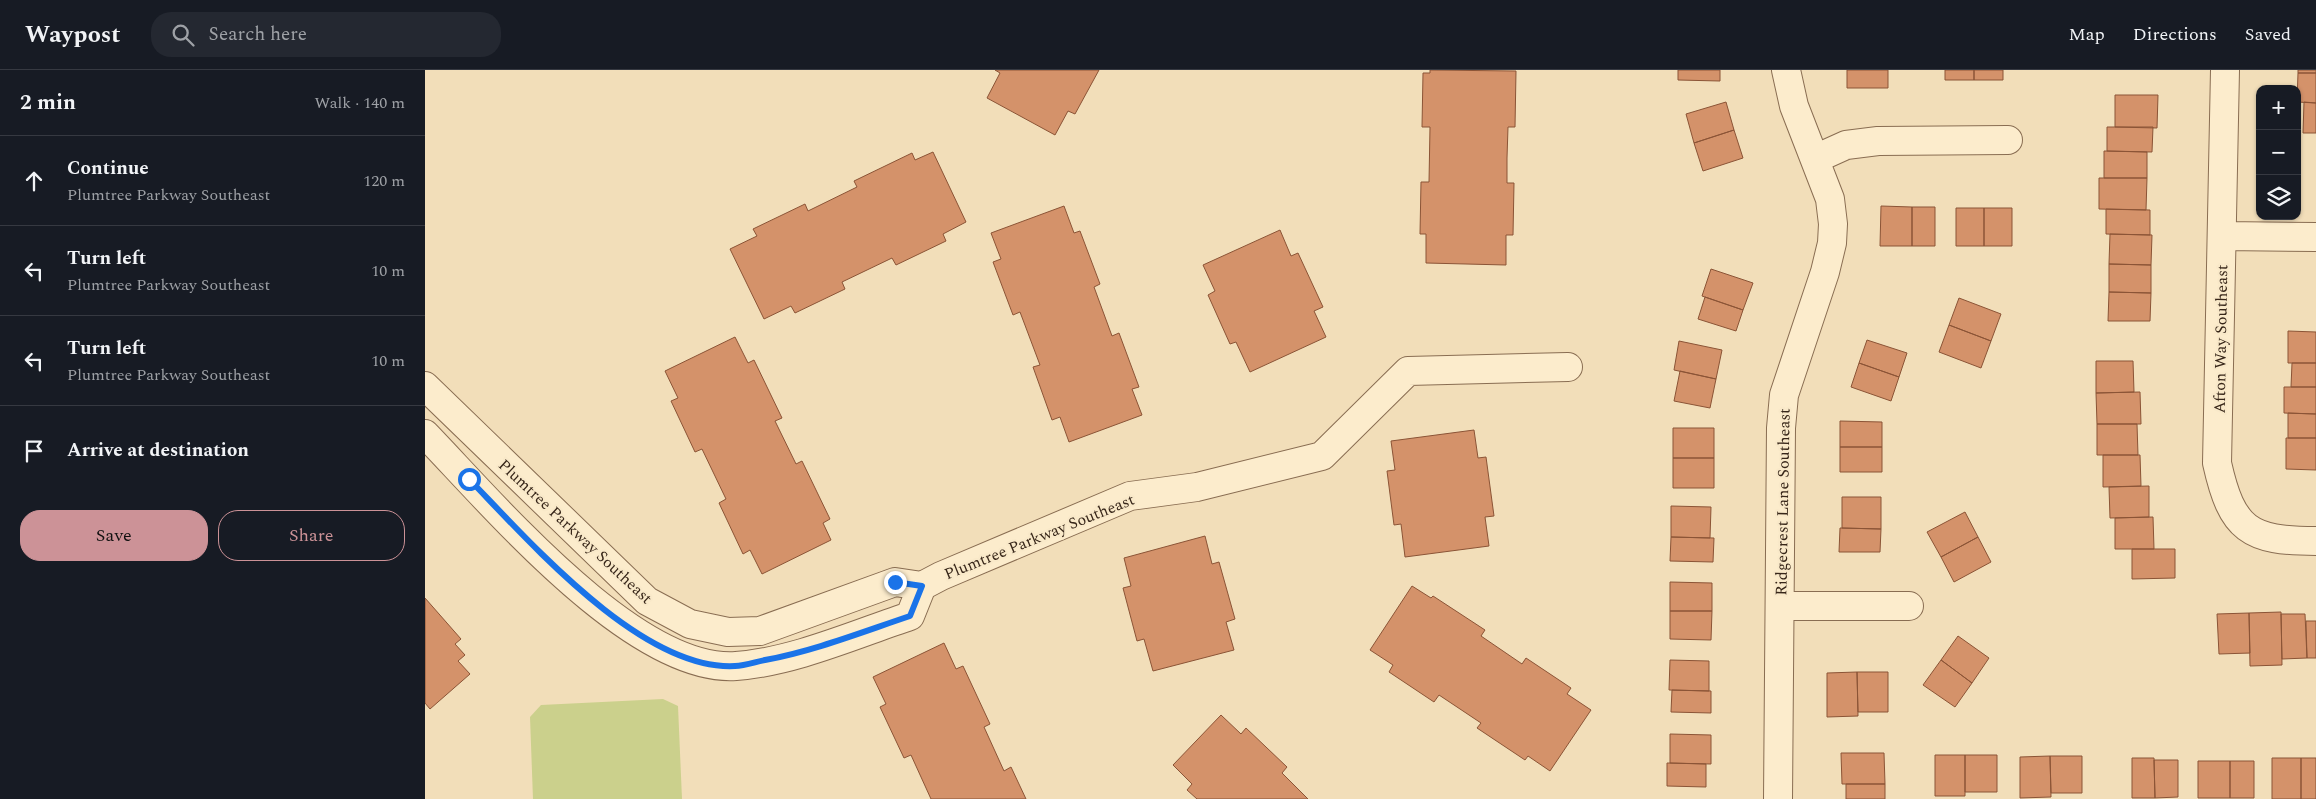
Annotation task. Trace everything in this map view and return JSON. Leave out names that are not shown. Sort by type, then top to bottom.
[{"type":"street","name":"Ridgecrest Lane Southeast","points":[[1778,799],[1781,428],[1784,395],[1832,243],[1833,224],[1830,198],[1794,106],[1786,70]]},
{"type":"street","name":"Afton Way Southeast","points":[[2225,70],[2217,463],[2223,490],[2243,526],[2260,536],[2283,541],[2316,541]]},
{"type":"street","points":[[1815,159],[1846,145],[1878,141],[2008,140]]},
{"type":"street","points":[[2223,236],[2316,237]]},
{"type":"street","name":"Plumtree Parkway Southeast","points":[[425,386],[647,601],[690,624],[728,632],[760,631],[895,582],[922,586],[941,576],[1130,496],[1197,487],[1322,456],[1408,371],[1568,367]]},
{"type":"street","points":[[425,434],[550,563],[620,622],[668,652],[700,662],[735,666],[790,656],[910,616],[922,586]]},
{"type":"street","points":[[1781,606],[1909,606]]},
{"type":"green space","points":[[663,699],[678,706],[682,799],[533,799],[530,717],[541,705]]},
{"type":"building","points":[[995,70],[1099,70],[1075,114],[1068,111],[1055,135],[987,98],[1000,73]]},
{"type":"building","points":[[1430,70],[1516,71],[1515,127],[1508,127],[1507,158],[1507,183],[1514,183],[1513,235],[1506,235],[1506,265],[1426,263],[1426,234],[1420,234],[1421,182],[1429,182],[1430,127],[1422,127],[1423,73],[1430,73]]},
{"type":"building","points":[[1678,70],[1720,70],[1720,81],[1678,80]]},
{"type":"building","points":[[1847,70],[1888,70],[1888,88],[1847,88]]},
{"type":"building","points":[[1945,70],[1974,70],[1974,80],[1945,80]]},
{"type":"building","points":[[1974,70],[2003,70],[2003,80],[1974,80]]},
{"type":"building","points":[[2298,70],[2316,70],[2316,73],[2298,73]]},
{"type":"building","points":[[2298,73],[2316,73],[2316,103],[2301,102],[2301,85],[2298,85]]},
{"type":"building","points":[[2115,95],[2158,95],[2157,128],[2115,127]]},
{"type":"building","points":[[1726,102],[1734,130],[1694,143],[1686,114]]},
{"type":"building","points":[[2304,102],[2316,103],[2316,133],[2303,133]]},
{"type":"building","points":[[2107,127],[2153,127],[2152,152],[2107,151]]},
{"type":"building","points":[[1734,130],[1743,158],[1703,171],[1694,143]]},
{"type":"building","points":[[2104,151],[2147,152],[2147,178],[2104,178]]},
{"type":"building","points":[[933,152],[966,222],[943,234],[946,241],[896,265],[892,258],[842,282],[845,289],[795,313],[791,306],[764,319],[730,249],[757,236],[753,229],[805,204],[808,211],[857,187],[854,181],[912,153],[915,160]]},
{"type":"building","points":[[2099,178],[2147,178],[2146,210],[2099,209]]},
{"type":"building","points":[[1064,206],[1074,233],[1080,231],[1100,284],[1094,287],[1112,336],[1119,333],[1139,387],[1132,389],[1142,415],[1069,442],[1060,417],[1052,420],[1033,367],[1040,365],[1020,312],[1013,315],[993,262],[1001,259],[991,233]]},
{"type":"building","points":[[1881,206],[1912,207],[1912,246],[1880,246]]},
{"type":"building","points":[[1912,207],[1935,207],[1935,246],[1912,246]]},
{"type":"building","points":[[1956,208],[1984,208],[1984,246],[1956,246]]},
{"type":"building","points":[[1984,208],[2012,208],[2012,246],[1984,246]]},
{"type":"building","points":[[2106,209],[2150,210],[2150,235],[2106,234]]},
{"type":"building","points":[[1280,230],[1291,256],[1298,253],[1323,307],[1314,311],[1326,337],[1250,372],[1236,342],[1230,344],[1208,295],[1215,291],[1203,265]]},
{"type":"building","points":[[2110,234],[2152,235],[2151,265],[2109,264]]},
{"type":"building","points":[[2109,264],[2151,265],[2151,293],[2109,292]]},
{"type":"building","points":[[1711,269],[1753,283],[1743,310],[1702,296]]},
{"type":"building","points":[[2109,292],[2151,293],[2150,321],[2108,321]]},
{"type":"building","points":[[1705,297],[1743,310],[1736,331],[1698,319]]},
{"type":"building","points":[[1959,298],[2001,314],[1991,341],[1949,325]]},
{"type":"building","points":[[1949,325],[1991,341],[1981,368],[1939,352]]},
{"type":"building","points":[[2288,331],[2316,332],[2316,363],[2288,363]]},
{"type":"building","points":[[735,337],[748,363],[754,360],[782,418],[775,421],[796,464],[802,461],[830,519],[823,523],[831,540],[762,574],[750,550],[743,554],[719,503],[726,499],[702,449],[695,452],[671,401],[678,398],[665,371]]},
{"type":"building","points":[[1867,340],[1907,353],[1899,377],[1859,363]]},
{"type":"building","points":[[1679,341],[1722,350],[1716,379],[1674,370]]},
{"type":"building","points":[[2096,361],[2133,361],[2134,392],[2096,393]]},
{"type":"building","points":[[1859,363],[1899,377],[1891,401],[1851,387]]},
{"type":"building","points":[[2292,363],[2316,363],[2316,387],[2291,387]]},
{"type":"building","points":[[1680,371],[1716,379],[1710,408],[1674,401]]},
{"type":"building","points":[[2284,387],[2316,387],[2316,414],[2284,413]]},
{"type":"building","points":[[2140,392],[2141,424],[2097,424],[2096,393]]},
{"type":"building","points":[[2288,413],[2316,414],[2316,438],[2288,438]]},
{"type":"building","points":[[1840,421],[1882,422],[1882,447],[1840,447]]},
{"type":"building","points":[[2097,424],[2137,424],[2138,455],[2097,455]]},
{"type":"building","points":[[1673,428],[1714,428],[1714,458],[1673,458]]},
{"type":"building","points":[[1474,430],[1478,458],[1486,457],[1494,516],[1485,517],[1489,546],[1405,557],[1401,524],[1394,525],[1387,471],[1395,470],[1391,441]]},
{"type":"building","points":[[2286,438],[2316,438],[2316,470],[2286,469]]},
{"type":"building","points":[[1840,447],[1882,447],[1882,472],[1840,472]]},
{"type":"building","points":[[2103,455],[2140,455],[2141,486],[2103,487]]},
{"type":"building","points":[[1673,458],[1714,458],[1714,488],[1673,488]]},
{"type":"building","points":[[2149,486],[2149,517],[2110,518],[2109,487]]},
{"type":"building","points":[[1842,497],[1881,497],[1881,529],[1842,528]]},
{"type":"building","points":[[1671,506],[1711,507],[1710,538],[1671,537]]},
{"type":"building","points":[[1965,512],[1978,537],[1941,557],[1927,532]]},
{"type":"building","points":[[2153,517],[2154,549],[2115,549],[2115,518]]},
{"type":"building","points":[[1840,528],[1881,529],[1880,552],[1839,552]]},
{"type":"building","points":[[1205,536],[1212,564],[1219,562],[1235,619],[1226,622],[1234,650],[1153,671],[1144,639],[1137,641],[1123,588],[1131,586],[1124,558]]},
{"type":"building","points":[[1671,537],[1714,538],[1713,562],[1670,561]]},
{"type":"building","points":[[1978,537],[1991,562],[1954,582],[1941,557]]},
{"type":"building","points":[[2132,549],[2175,549],[2175,578],[2132,579]]},
{"type":"building","points":[[1670,582],[1712,583],[1712,611],[1670,611]]},
{"type":"building","points":[[1412,586],[1431,598],[1433,596],[1485,630],[1481,636],[1522,664],[1526,658],[1571,688],[1567,694],[1591,710],[1550,771],[1528,756],[1525,760],[1477,728],[1481,723],[1439,695],[1434,702],[1389,672],[1393,665],[1370,650]]},
{"type":"building","points":[[425,598],[461,639],[455,644],[465,655],[458,661],[470,674],[430,709],[425,703]]},
{"type":"building","points":[[1670,611],[1712,611],[1711,640],[1670,639]]},
{"type":"building","points":[[2281,612],[2282,665],[2250,666],[2249,613]]},
{"type":"building","points":[[2249,613],[2250,653],[2219,654],[2217,614]]},
{"type":"building","points":[[2281,614],[2305,614],[2307,658],[2282,659]]},
{"type":"building","points":[[2306,621],[2316,621],[2316,658],[2307,658]]},
{"type":"building","points":[[1958,636],[1989,658],[1972,683],[1941,660]]},
{"type":"building","points":[[944,643],[956,669],[963,666],[990,724],[984,727],[1004,771],[1011,767],[1026,799],[931,799],[911,755],[904,758],[880,707],[886,704],[873,677]]},
{"type":"building","points":[[1670,660],[1709,661],[1709,691],[1669,690]]},
{"type":"building","points":[[1941,660],[1972,683],[1955,707],[1923,685]]},
{"type":"building","points":[[1857,672],[1888,672],[1888,712],[1858,712]]},
{"type":"building","points":[[1857,672],[1858,716],[1827,717],[1827,673]]},
{"type":"building","points":[[1672,690],[1711,691],[1711,713],[1671,712]]},
{"type":"building","points":[[1221,715],[1241,734],[1246,728],[1287,767],[1282,773],[1308,799],[1197,799],[1187,790],[1192,784],[1173,765]]},
{"type":"building","points":[[1670,734],[1711,735],[1711,764],[1670,763]]},
{"type":"building","points":[[1841,753],[1884,753],[1885,784],[1842,784]]},
{"type":"building","points":[[1935,755],[1965,755],[1965,796],[1935,796]]},
{"type":"building","points":[[1965,755],[1997,755],[1997,792],[1965,792]]},
{"type":"building","points":[[2050,756],[2082,756],[2082,793],[2051,793]]},
{"type":"building","points":[[2050,756],[2051,797],[2020,798],[2020,757]]},
{"type":"building","points":[[2132,758],[2154,758],[2155,798],[2132,798]]},
{"type":"building","points":[[2272,758],[2301,758],[2301,799],[2272,799]]},
{"type":"building","points":[[2301,758],[2316,758],[2316,799],[2301,799]]},
{"type":"building","points":[[2154,760],[2178,760],[2178,797],[2155,798]]},
{"type":"building","points":[[2198,761],[2230,761],[2230,798],[2198,798]]},
{"type":"building","points":[[2230,761],[2254,761],[2254,798],[2230,798]]},
{"type":"building","points":[[1667,763],[1706,764],[1706,787],[1667,786]]},
{"type":"building","points":[[1846,784],[1885,784],[1885,799],[1846,799]]},
{"type":"route","points":[[469,479],[550,563],[627,627],[668,652],[700,662],[735,666],[790,656],[910,616],[922,586],[895,582]]}]
